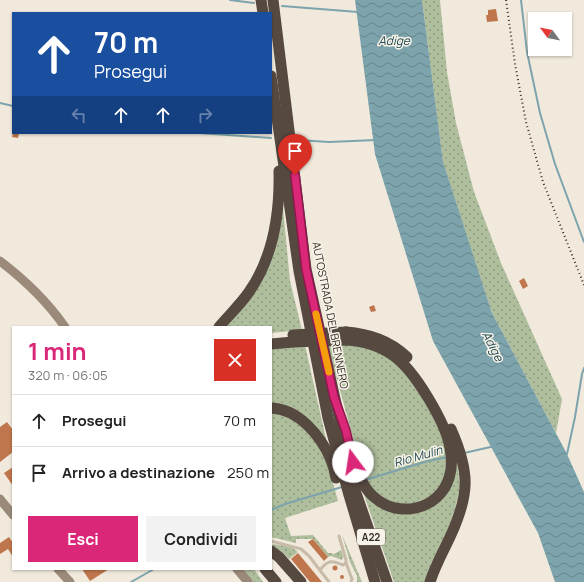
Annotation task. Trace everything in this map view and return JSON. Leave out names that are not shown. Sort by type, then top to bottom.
[{"type":"highway","points":[[261,0],[263,12]]},
{"type":"highway","name":"AUTOSTRADA DEL BRENNERO","points":[[273,0],[306,269],[334,397],[348,476],[349,495],[374,582]]},
{"type":"highway","name":"AUTOSTRADA DEL BRENNERO","points":[[272,83],[299,271],[328,418],[348,476]]},
{"type":"highway","points":[[220,326],[249,293],[262,270],[270,251],[276,226],[279,189],[278,122]]},
{"type":"highway","points":[[272,344],[293,339],[367,335],[380,339],[395,347],[410,360],[439,405],[454,446],[457,460],[466,474],[464,497],[460,514],[430,582]]},
{"type":"highway","points":[[272,336],[293,339]]},
{"type":"highway","points":[[272,408],[284,410],[292,414],[310,428],[325,448],[331,460],[348,476],[367,488],[370,494],[379,501],[391,507],[405,510],[422,506],[437,497],[445,487],[457,460]]},
{"type":"highway","name":"AUTOSTRADA DEL BRENNERO","points":[[349,495],[387,582]]},
{"type":"highway","points":[[272,552],[301,582]]},
{"type":"highway","points":[[266,570],[276,582]]},
{"type":"main road","points":[[0,261],[34,290],[50,307],[64,326]]},
{"type":"main road","points":[[0,499],[12,514]]},
{"type":"main road","points":[[58,570],[69,582]]},
{"type":"main road","points":[[238,570],[248,582]]},
{"type":"lane","points":[[339,536],[346,564],[352,578],[351,582]]},
{"type":"lane","points":[[272,540],[300,549],[309,556],[329,582]]},
{"type":"lane","points":[[320,570],[326,563],[332,561],[343,565],[346,564]]},
{"type":"green space","points":[[422,0],[440,0],[447,72],[456,123],[474,192],[501,263],[562,399],[556,433],[492,313],[443,163]]},
{"type":"green space","points":[[282,198],[290,281],[302,330],[272,333],[272,326],[223,326],[250,295]]},
{"type":"green space","points":[[334,343],[370,347],[394,361],[416,385],[444,437],[447,448],[445,478],[433,495],[407,507],[379,498],[362,472],[339,386],[327,348]]},
{"type":"green space","points":[[305,345],[328,448],[316,430],[272,405],[272,348]]},
{"type":"green space","points":[[272,411],[293,419],[312,435],[328,465],[338,501],[285,518],[291,536],[313,535],[328,553],[334,554],[341,550],[343,556],[342,560],[331,556],[328,557],[313,539],[296,539],[296,543],[272,537]]},
{"type":"green space","points":[[457,460],[460,486],[455,509],[447,531],[431,564],[425,582],[394,582],[362,489],[370,500],[425,509]]},
{"type":"green space","points":[[342,535],[362,582],[357,582],[357,576],[350,562]]},
{"type":"green space","points":[[273,544],[291,547],[298,552],[289,559],[282,552],[272,546]]},
{"type":"green space","points":[[243,570],[255,570],[263,582],[253,582]]},
{"type":"water","name":"Adige","points":[[355,0],[422,0],[443,162],[492,313],[567,454],[584,492],[584,582],[555,582],[538,533],[433,341],[375,154]]},
{"type":"building","points":[[496,9],[498,21],[487,22],[486,15],[488,15],[488,10]]},
{"type":"building","points":[[13,134],[19,134],[18,138],[12,137]]},
{"type":"building","points":[[524,278],[528,286],[523,289],[519,281]]},
{"type":"building","points":[[374,305],[376,311],[371,312],[369,307]]},
{"type":"building","points":[[7,422],[12,429],[12,453],[0,462],[0,427]]},
{"type":"building","points":[[12,468],[12,485],[4,473]]},
{"type":"building","points":[[9,537],[12,542],[12,555],[8,549],[0,554],[0,543]]},
{"type":"building","points":[[313,539],[328,557],[324,561],[308,542]]},
{"type":"building","points":[[298,553],[322,582],[310,582],[291,559]]},
{"type":"building","points":[[333,566],[337,566],[337,570],[333,570]]},
{"type":"building","points":[[83,570],[107,570],[90,581]]},
{"type":"building","points":[[340,575],[344,575],[344,579],[340,579]]},
{"type":"waterway","points":[[230,0],[254,3]]},
{"type":"waterway","points":[[521,0],[527,52],[540,113],[555,164],[584,242]]},
{"type":"waterway","points":[[282,6],[358,12]]},
{"type":"waterway","points":[[0,103],[12,106]]},
{"type":"waterway","points":[[213,134],[271,138]]},
{"type":"waterway","points":[[297,140],[329,142],[376,140]]},
{"type":"waterway","points":[[567,454],[584,368]]},
{"type":"waterway","name":"Rio Mulin","points":[[464,453],[495,446]]},
{"type":"waterway","name":"Rio Mulin","points":[[365,480],[428,461],[448,457]]},
{"type":"waterway","name":"Rio Mulin","points":[[272,510],[285,504],[342,487]]},
{"type":"waterway","name":"Rio Mulin","points":[[131,582],[152,570]]},
{"type":"railway","points":[[506,0],[515,64],[526,122],[543,182],[584,285]]},
{"type":"slow traffic","points":[[316,314],[329,372]]},
{"type":"route","points":[[295,175],[306,269],[334,397],[346,431],[353,462]]}]
